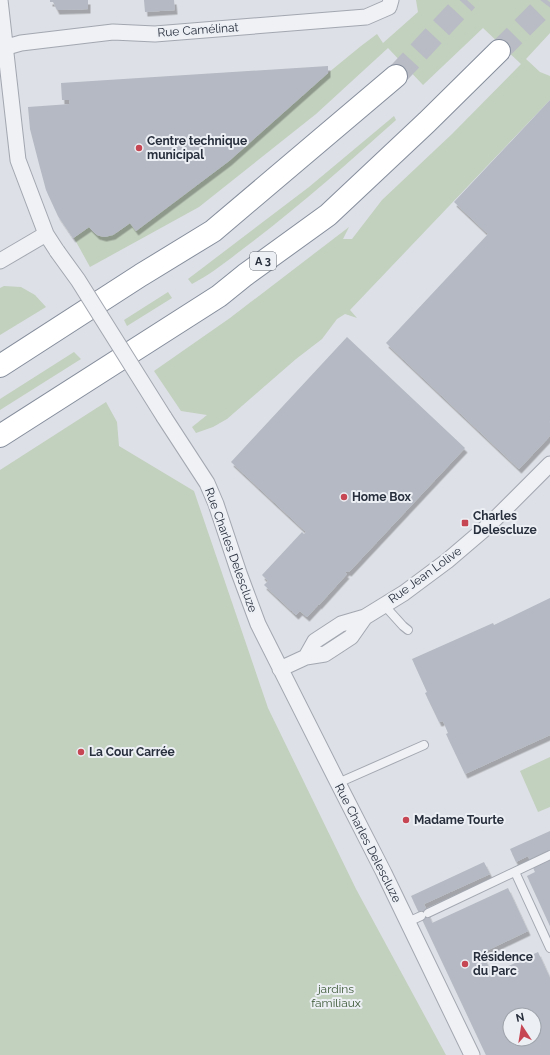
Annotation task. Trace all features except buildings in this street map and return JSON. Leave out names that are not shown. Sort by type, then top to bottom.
[{"type":"highway","name":"A 3","points":[[0,436],[219,296],[245,275],[328,215],[428,122],[499,51]]},
{"type":"highway","points":[[0,366],[141,275],[213,231],[396,76]]},
{"type":"street","name":"Rue Charles Delescluze","points":[[0,0],[3,48],[18,160],[46,234],[78,280],[164,417],[207,482],[258,624],[384,873],[419,917],[445,996],[472,1055]]},
{"type":"street","name":"Rue Camélinat","points":[[3,48],[21,43],[114,32],[155,34],[366,17],[390,4]]},
{"type":"street","points":[[0,261],[46,234]]},
{"type":"street","name":"Rue Jean Lolive","points":[[280,669],[306,658],[325,654],[351,637],[365,617],[404,593],[448,561],[488,526],[550,464]]},
{"type":"lane","points":[[384,605],[408,630]]},
{"type":"lane","points":[[338,783],[424,745]]},
{"type":"lane","points":[[419,917],[550,855]]},
{"type":"lane","points":[[515,872],[550,948]]},
{"type":"green space","points":[[416,0],[550,0],[550,33],[526,59],[540,72],[550,76],[550,100],[350,310],[357,318],[345,314],[337,319],[322,339],[296,359],[227,419],[213,427],[196,433],[192,427],[207,415],[181,411],[154,371],[230,318],[349,227],[343,239],[352,239],[382,200],[452,134],[521,64],[483,28],[423,85],[388,48],[316,114],[199,207],[90,267],[74,238],[89,227],[94,233],[104,237],[115,234],[130,223],[136,231],[229,161],[328,73],[361,46],[377,34],[383,43],[418,12]]},
{"type":"green space","points":[[394,116],[396,120],[271,228],[230,259],[192,284],[188,279],[309,187]]},
{"type":"green space","points":[[4,286],[21,287],[35,295],[46,307],[0,335],[0,288]]},
{"type":"green space","points":[[168,292],[172,298],[127,326],[124,320]]},
{"type":"green space","points":[[74,352],[81,359],[0,410],[0,399]]},
{"type":"green space","name":"jardins familiaux","points":[[106,402],[117,422],[119,446],[194,491],[268,708],[356,889],[446,1055],[0,1055],[0,470]]},
{"type":"green space","points":[[550,757],[550,807],[538,812],[520,771]]},
{"type":"tunnel","points":[[396,76],[467,0]]},
{"type":"tunnel","points":[[499,51],[538,12],[547,0]]},
{"type":"place","name":"Centre technique municipal","points":[[139,148]]},
{"type":"place","name":"Home Box","points":[[344,497]]},
{"type":"place","name":"Charles Delescluze","points":[[465,523]]},
{"type":"place","name":"La Cour Carrée","points":[[81,752]]},
{"type":"place","name":"Madame Tourte","points":[[406,820]]},
{"type":"place","name":"Résidence du Parc","points":[[465,964]]}]
